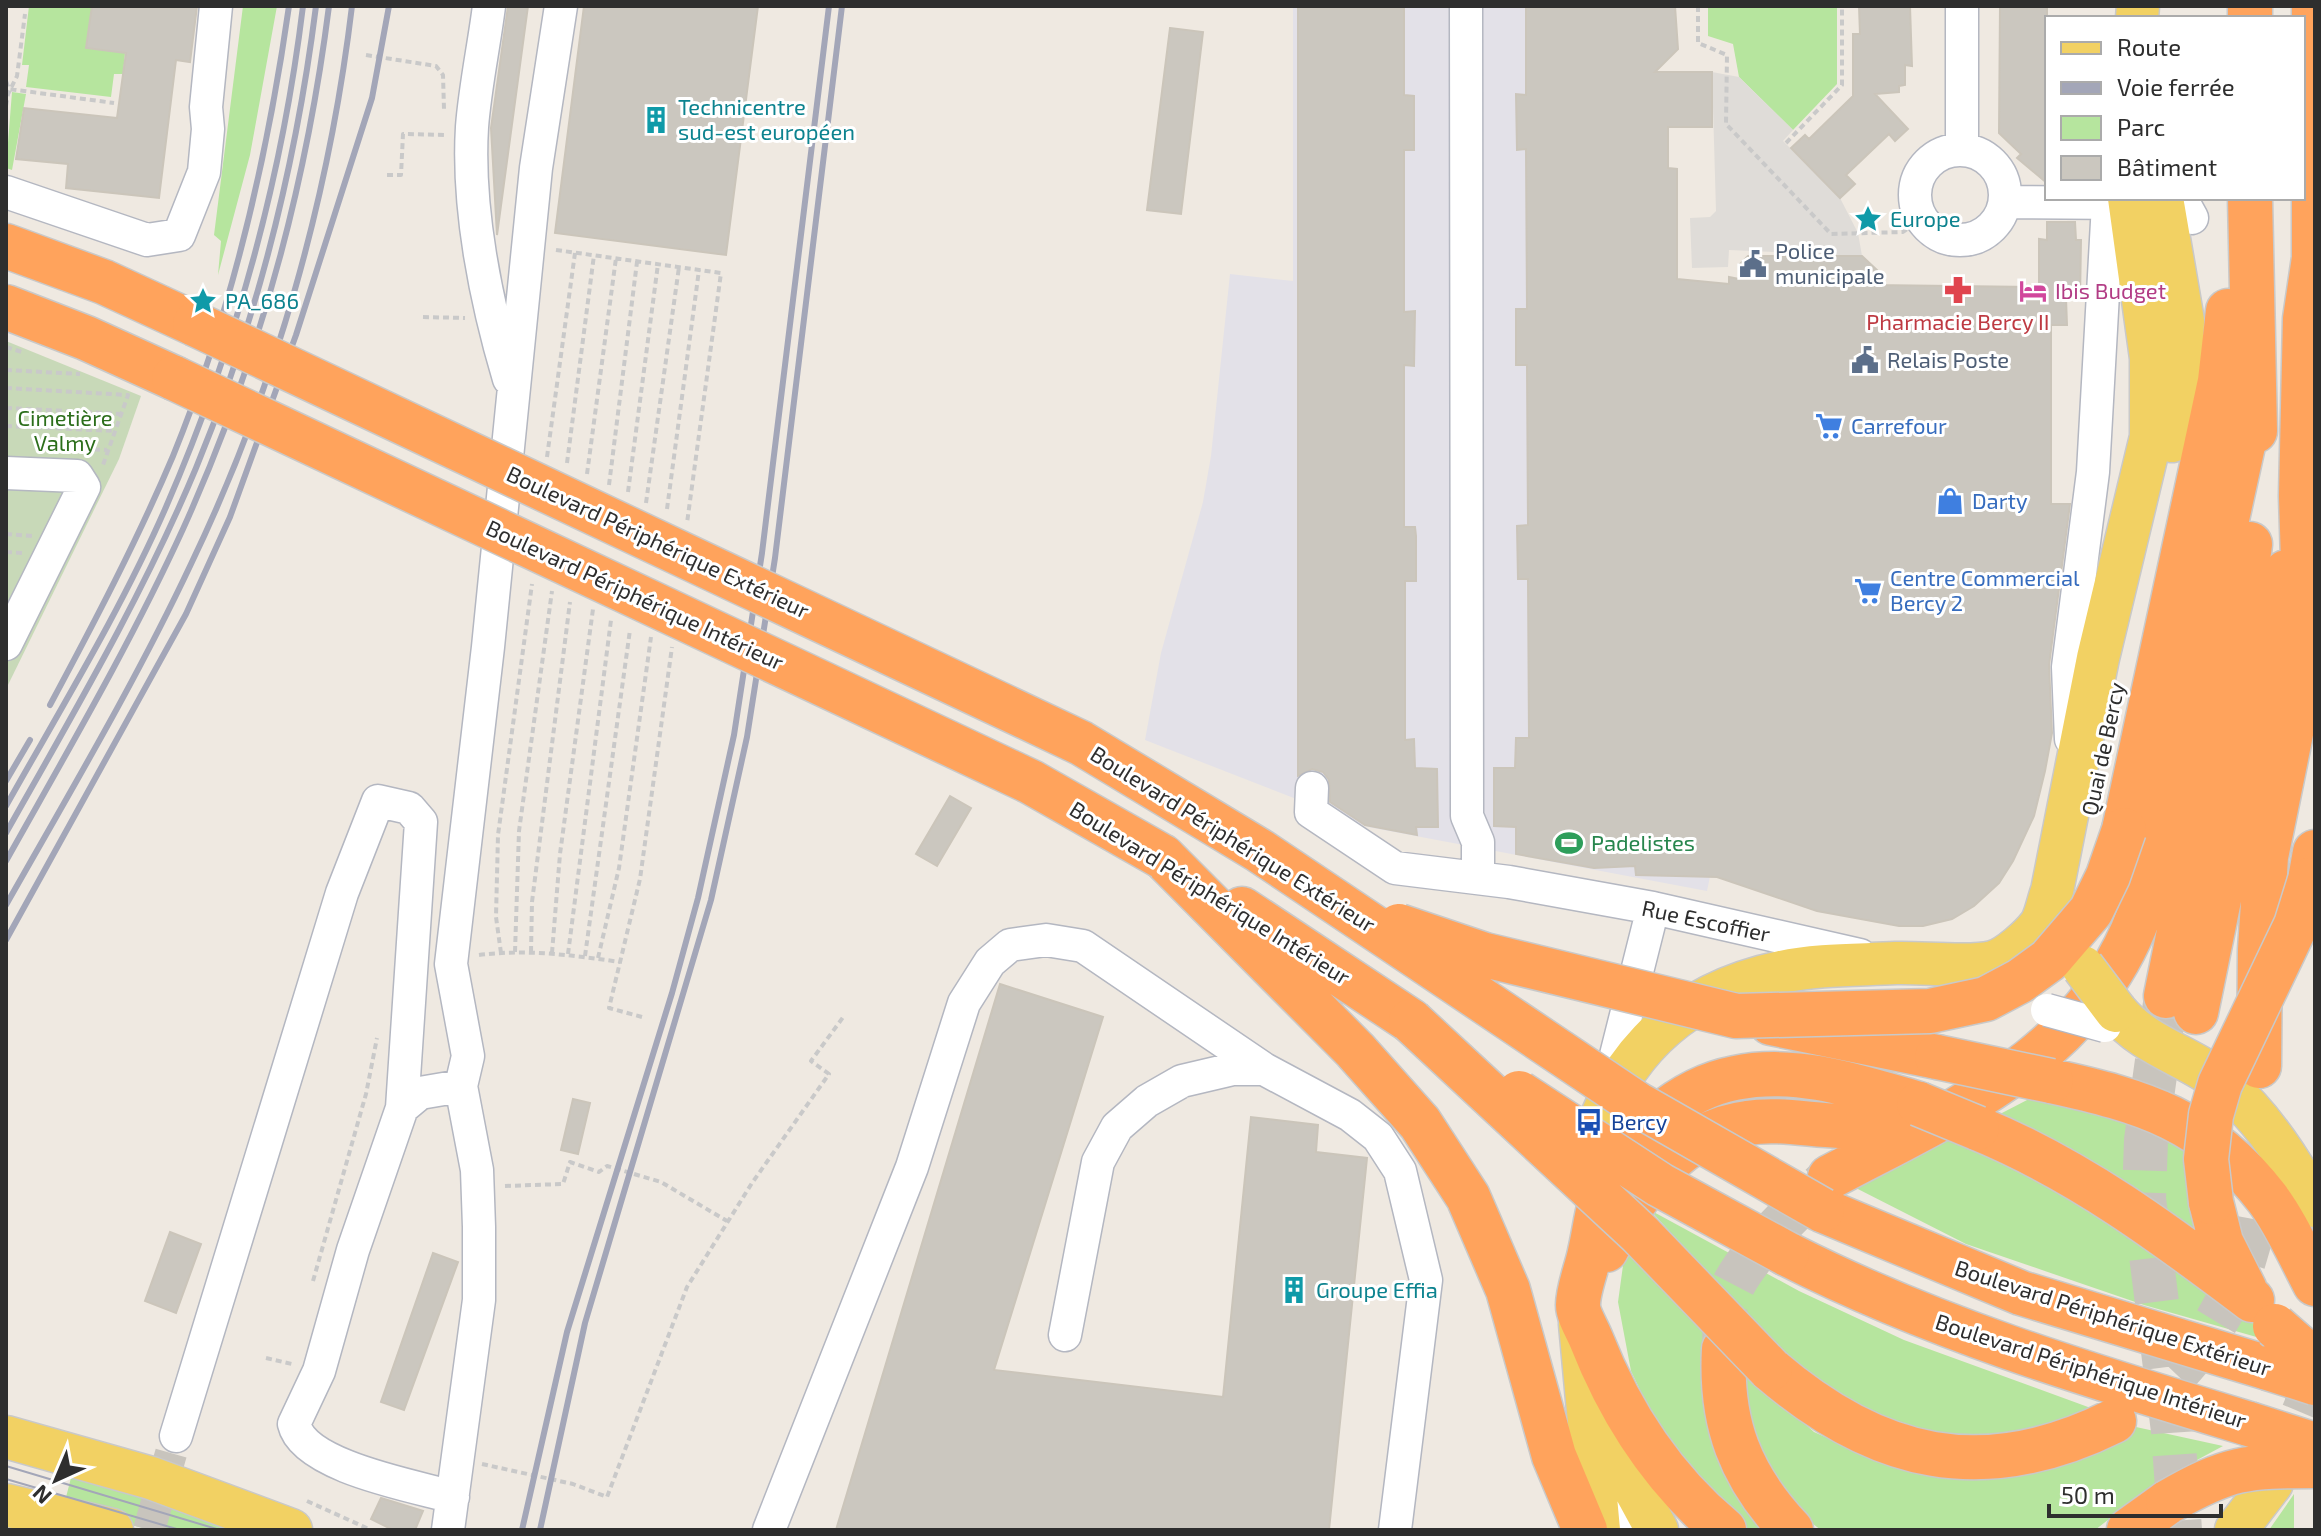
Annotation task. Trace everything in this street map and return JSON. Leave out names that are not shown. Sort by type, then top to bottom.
[{"type":"highway","points":[[2259,1066],[2260,950],[2265,869],[2306,659],[2301,496],[2305,319],[2314,259],[2314,6]]},
{"type":"highway","points":[[1736,1016],[1930,1011],[1986,999],[2030,974],[2071,937],[2103,887],[2124,830],[2220,381],[2242,200]]},
{"type":"highway","points":[[2250,200],[2252,404],[2258,456],[2256,502],[2238,639],[2181,1004],[2301,496]]},
{"type":"highway","name":"Boulevard Périphérique Extérieur","points":[[6,246],[104,282],[195,324],[1081,743],[1234,835],[1637,1104],[1826,1194],[2021,1293],[2315,1383]]},
{"type":"highway","name":"Boulevard Périphérique Intérieur","points":[[6,307],[174,378],[1031,782],[1163,857],[1660,1185],[1787,1254],[1914,1312],[2004,1347],[2315,1445]]},
{"type":"highway","points":[[1826,1194],[1920,1116],[1977,1100],[2054,1042],[2090,1005],[2113,968],[2139,915],[2209,613],[2252,404]]},
{"type":"highway","points":[[1163,857],[1355,1050],[1420,1123],[1468,1197],[1508,1290],[1537,1385],[1554,1456],[1585,1530]]},
{"type":"highway","points":[[2264,1313],[2224,1251],[2211,1202],[2206,1159],[2211,1115],[2220,1084],[2296,925],[2313,866]]},
{"type":"highway","points":[[1343,908],[1485,955],[1736,1016],[2124,1097],[2195,1129],[2232,1160],[2268,1199],[2315,1284]]},
{"type":"highway","points":[[1411,1021],[1640,1234],[1770,1369],[1806,1399],[1848,1426],[1906,1449],[1944,1456],[2011,1454],[2043,1448],[2082,1437],[2114,1421]]},
{"type":"highway","points":[[1724,1530],[1691,1502],[1640,1439],[1604,1373],[1578,1306],[1605,1186],[1626,1150],[1656,1119],[1691,1093],[1734,1078],[1780,1074],[1841,1082],[1920,1116],[1977,1128],[2070,1172],[2164,1233],[2264,1313],[2315,1361]]},
{"type":"highway","points":[[1724,1349],[1722,1383],[1729,1426],[1748,1476],[1791,1530]]},
{"type":"highway","points":[[1554,1456],[1555,1530]]},
{"type":"highway","points":[[2129,1530],[2158,1516],[2208,1479],[2232,1470],[2315,1466]]},
{"type":"main road","name":"Quai de Bercy","points":[[1599,1530],[1578,1306],[1574,1224],[1588,1154],[1605,1101],[1643,1046],[1683,1009],[1728,987],[1783,971],[1899,963],[1993,962],[2041,924],[2052,891],[2098,658],[2151,437],[2152,203]]},
{"type":"main road","name":"Quai de Bercy","points":[[2152,203],[2183,321],[2179,401],[2088,823],[2074,929],[2083,967],[2118,1022],[2226,1085],[2293,1166],[2315,1206]]},
{"type":"main road","points":[[1587,1401],[1657,1530]]},
{"type":"main road","points":[[6,1437],[151,1478],[291,1530]]},
{"type":"main road","points":[[2236,1530],[2272,1483]]},
{"type":"main road","points":[[20,1508],[112,1530]]},
{"type":"street","points":[[6,192],[147,240],[179,235],[204,172],[208,129],[206,107],[216,6]]},
{"type":"street","points":[[489,6],[472,124],[472,154],[489,309],[513,394]]},
{"type":"street","points":[[448,1530],[479,1300],[478,1189],[461,1086],[468,1056],[451,964],[488,647],[536,168],[561,6]]},
{"type":"street","points":[[1464,877],[1478,842],[1467,816],[1466,6]]},
{"type":"street","points":[[1962,6],[1962,149]]},
{"type":"street","points":[[1962,149],[1979,153],[1993,162],[2002,175],[2006,202],[1996,224],[1979,237],[1966,240],[1937,236],[1921,219],[1915,202],[1919,175],[1931,160],[1945,152],[1962,149]]},
{"type":"street","points":[[2006,202],[2152,203],[2093,472],[2068,667],[2072,788]]},
{"type":"street","points":[[6,473],[80,481],[14,611],[6,644]]},
{"type":"street","name":"Rue Escoffier","points":[[1312,788],[1311,812],[1395,868],[1653,908],[1899,963],[2047,1010],[2118,1022]]},
{"type":"street","points":[[176,1436],[342,893],[378,801],[409,808],[421,822],[402,1108],[353,1250],[319,1371],[294,1424],[301,1439],[316,1452],[353,1469],[453,1497]]},
{"type":"street","points":[[1605,1101],[1625,1008],[1653,908]]},
{"type":"street","points":[[769,1530],[912,1167],[964,1003],[990,962],[1010,945],[1046,940],[1083,946],[1264,1069],[1350,1115],[1378,1137],[1400,1171],[1426,1280],[1395,1530]]},
{"type":"street","points":[[1065,1335],[1098,1162],[1117,1127],[1147,1101],[1182,1081],[1233,1069],[1264,1069]]},
{"type":"street","points":[[402,1108],[420,1093],[461,1086]]},
{"type":"street","points":[[1595,1477],[1624,1530]]},
{"type":"path","points":[[1698,6],[1698,43],[1727,55],[1726,124],[1831,234],[1903,232],[1921,219]]},
{"type":"path","points":[[1739,6],[1782,6]]},
{"type":"path","points":[[1786,143],[1842,85],[1842,6]]},
{"type":"path","points":[[6,106],[9,89],[17,76],[25,14]]},
{"type":"path","points":[[366,55],[439,68],[443,75],[446,135],[452,154],[472,154]]},
{"type":"path","points":[[6,81],[9,89]]},
{"type":"path","points":[[9,89],[114,103]]},
{"type":"path","points":[[387,175],[401,175],[403,134],[446,135]]},
{"type":"path","points":[[545,470],[575,253]]},
{"type":"path","points":[[565,478],[594,255]]},
{"type":"path","points":[[585,486],[616,258]]},
{"type":"path","points":[[423,317],[469,318]]},
{"type":"path","points":[[6,370],[81,374],[92,379]]},
{"type":"path","points":[[104,384],[128,395]]},
{"type":"path","points":[[6,388],[128,395]]},
{"type":"path","points":[[80,481],[100,473],[128,395]]},
{"type":"path","points":[[6,408],[123,414]]},
{"type":"path","points":[[6,426],[116,431]]},
{"type":"path","points":[[6,534],[41,536]]},
{"type":"path","points":[[501,953],[496,917],[498,835],[533,574]]},
{"type":"path","points":[[515,952],[514,877],[553,584]]},
{"type":"path","points":[[531,952],[533,889],[571,595]]},
{"type":"path","points":[[468,957],[531,952],[620,962]]},
{"type":"path","points":[[468,1461],[573,1484],[607,1497],[687,1287],[727,1221],[829,1074],[811,1061],[844,1016]]},
{"type":"path","points":[[478,1189],[563,1184],[570,1162],[599,1172],[607,1166],[667,1185],[727,1221]]},
{"type":"path","points":[[266,1358],[294,1365]]},
{"type":"shaded area","points":[[1293,6],[1628,6],[1718,837],[1707,891],[1368,827],[1145,740],[1161,653],[1203,502],[1211,456],[1230,274],[1293,281]]},
{"type":"shaded area","points":[[1712,72],[1739,77],[1793,130],[1783,141],[1840,198],[1858,233],[1862,256],[1729,250],[1728,267],[1692,268],[1690,218],[1710,217],[1716,211]]},
{"type":"green space","points":[[29,6],[92,6],[86,48],[125,53],[123,74],[114,74],[111,97],[26,87],[29,65],[22,65]]},
{"type":"green space","points":[[243,6],[277,6],[250,155],[218,275],[221,241],[214,235]]},
{"type":"green space","points":[[1708,6],[1837,6],[1837,84],[1793,130],[1739,77],[1733,44],[1708,36]]},
{"type":"green space","points":[[12,92],[26,94],[12,170],[6,168]]},
{"type":"green space","name":"Cimetière Valmy","points":[[6,341],[141,396],[119,459],[6,689]]},
{"type":"green space","points":[[2029,1099],[2094,1110],[2188,1143],[2199,1242],[2115,1176],[2000,1114]]},
{"type":"green space","points":[[1953,1132],[1989,1148],[2191,1270],[2263,1331],[2260,1338],[2144,1305],[1966,1244],[1850,1185]]},
{"type":"green space","points":[[1650,1210],[1799,1291],[1904,1340],[2099,1411],[2021,1434],[1963,1438],[1900,1427],[1839,1402],[1794,1367]]},
{"type":"green space","points":[[1625,1251],[1705,1329],[1706,1405],[1766,1530],[1745,1530],[1664,1440],[1631,1371],[1618,1302]]},
{"type":"green space","points":[[1736,1362],[1814,1432],[1877,1460],[2111,1444],[2136,1427],[2223,1446],[2158,1481],[2095,1530],[1821,1530],[1797,1512],[1763,1469]]},
{"type":"green space","points":[[74,1466],[264,1530],[152,1530],[63,1509]]},
{"type":"green space","points":[[2294,1494],[2294,1530],[2269,1530]]},
{"type":"building","points":[[92,6],[197,6],[190,62],[176,60],[159,198],[66,188],[68,164],[16,159],[24,108],[117,118],[126,53],[86,48]]},
{"type":"building","points":[[508,6],[528,6],[497,235],[491,128]]},
{"type":"building","name":"Technicentre sud-est européen","points":[[584,6],[758,6],[726,255],[555,233]]},
{"type":"building","points":[[1298,6],[1404,6],[1404,95],[1414,96],[1414,150],[1404,150],[1404,312],[1415,311],[1414,366],[1404,365],[1404,527],[1415,527],[1416,536],[1416,581],[1405,581],[1405,740],[1414,739],[1415,768],[1437,769],[1438,827],[1416,827],[1417,835],[1365,825],[1330,802],[1329,780],[1323,772],[1312,769],[1298,776]]},
{"type":"building","name":"Centre Commercial Bercy 2","points":[[1526,6],[1675,6],[1678,49],[1655,72],[1712,72],[1712,127],[1668,127],[1668,168],[1677,169],[1677,279],[1729,284],[1729,277],[1739,279],[1739,265],[1748,256],[1862,256],[1878,271],[1872,285],[2039,287],[2039,239],[2047,240],[2047,222],[2075,222],[2076,240],[2081,240],[2080,299],[2066,298],[2067,325],[2051,325],[2051,504],[2070,504],[2049,665],[2052,733],[2034,816],[2013,861],[1999,883],[1974,906],[1952,919],[1923,926],[1899,926],[1817,911],[1717,877],[1636,875],[1635,866],[1594,868],[1516,854],[1516,827],[1494,826],[1494,768],[1515,768],[1516,738],[1529,738],[1528,579],[1518,579],[1517,526],[1528,525],[1527,365],[1516,365],[1516,309],[1527,309],[1526,149],[1517,150],[1516,94],[1526,95]]},
{"type":"building","points":[[1859,6],[1910,6],[1912,66],[1905,65],[1905,85],[1899,86],[1899,92],[1875,94],[1908,129],[1895,141],[1889,134],[1846,175],[1855,184],[1840,198],[1791,148],[1805,135],[1809,139],[1853,96],[1853,34],[1860,34]]},
{"type":"building","points":[[2000,6],[2047,6],[2045,181],[2017,158],[2021,154],[1999,133]]},
{"type":"building","points":[[1170,28],[1203,32],[1181,214],[1147,210]]},
{"type":"building","points":[[950,796],[971,808],[937,866],[916,854]]},
{"type":"building","name":"Groupe Effia","points":[[1000,984],[1103,1017],[994,1370],[1223,1397],[1251,1117],[1318,1125],[1316,1152],[1367,1158],[1329,1530],[836,1530]]},
{"type":"building","points":[[573,1099],[590,1103],[578,1154],[561,1150]]},
{"type":"building","points":[[170,1232],[201,1244],[176,1313],[145,1301]]},
{"type":"building","points":[[433,1253],[458,1262],[404,1410],[381,1402]]},
{"type":"building","points":[[381,1498],[423,1511],[415,1530],[393,1530],[371,1519]]},
{"type":"tunnel","points":[[2166,996],[2146,1140],[2144,1199],[2173,1431],[2180,1530]]},
{"type":"tunnel","points":[[2176,1374],[2213,1326],[2239,1274],[2255,1217],[2260,1157]]},
{"type":"tunnel","points":[[1724,1349],[1726,1305],[1741,1272],[1769,1236],[1830,1177]]},
{"type":"tunnel","points":[[2278,1471],[2305,1406],[2315,1356]]},
{"type":"tunnel","points":[[149,1530],[176,1436]]},
{"type":"tram line","points":[[6,1466],[220,1530]]},
{"type":"tram line","points":[[6,1479],[180,1530]]},
{"type":"railway","points":[[50,705],[159,488],[213,346],[258,178],[289,6]]},
{"type":"railway","points":[[6,806],[130,583],[166,507],[214,386],[269,198],[303,6]]},
{"type":"railway","points":[[6,833],[130,608],[175,515],[218,412],[256,298],[271,241],[297,124],[316,6]]},
{"type":"railway","points":[[6,861],[98,697],[163,572],[234,403],[276,273],[292,207],[307,141],[329,6]]},
{"type":"railway","points":[[6,905],[148,651],[221,498],[248,430],[273,361],[313,221],[329,150],[352,6]]},
{"type":"railway","points":[[6,940],[186,614],[230,517],[296,335],[372,98],[389,6]]},
{"type":"railway","points":[[522,1530],[567,1332],[672,993],[698,898],[734,735],[762,553],[829,6]]},
{"type":"railway","points":[[540,1530],[585,1323],[711,900],[747,737],[775,558],[842,6]]},
{"type":"railway","points":[[6,781],[30,740]]},
{"type":"place","name":"Technicentre sud-est européen","points":[[656,120]]},
{"type":"place","name":"Europe","points":[[1868,219]]},
{"type":"place","name":"Police municipale","points":[[1753,264]]},
{"type":"place","name":"Pharmacie Bercy II","points":[[1958,290]]},
{"type":"place","name":"Ibis Budget","points":[[2033,291]]},
{"type":"place","name":"PA_686","points":[[203,301]]},
{"type":"place","name":"Relais Poste","points":[[1865,360]]},
{"type":"place","name":"Carrefour","points":[[1829,426]]},
{"type":"place","name":"Darty","points":[[1950,501]]},
{"type":"place","name":"Centre Commercial Bercy 2","points":[[1868,591]]},
{"type":"place","name":"Padelistes","points":[[1569,843]]},
{"type":"place","name":"Bercy","points":[[1589,1122]]},
{"type":"place","name":"Groupe Effia","points":[[1294,1290]]}]
